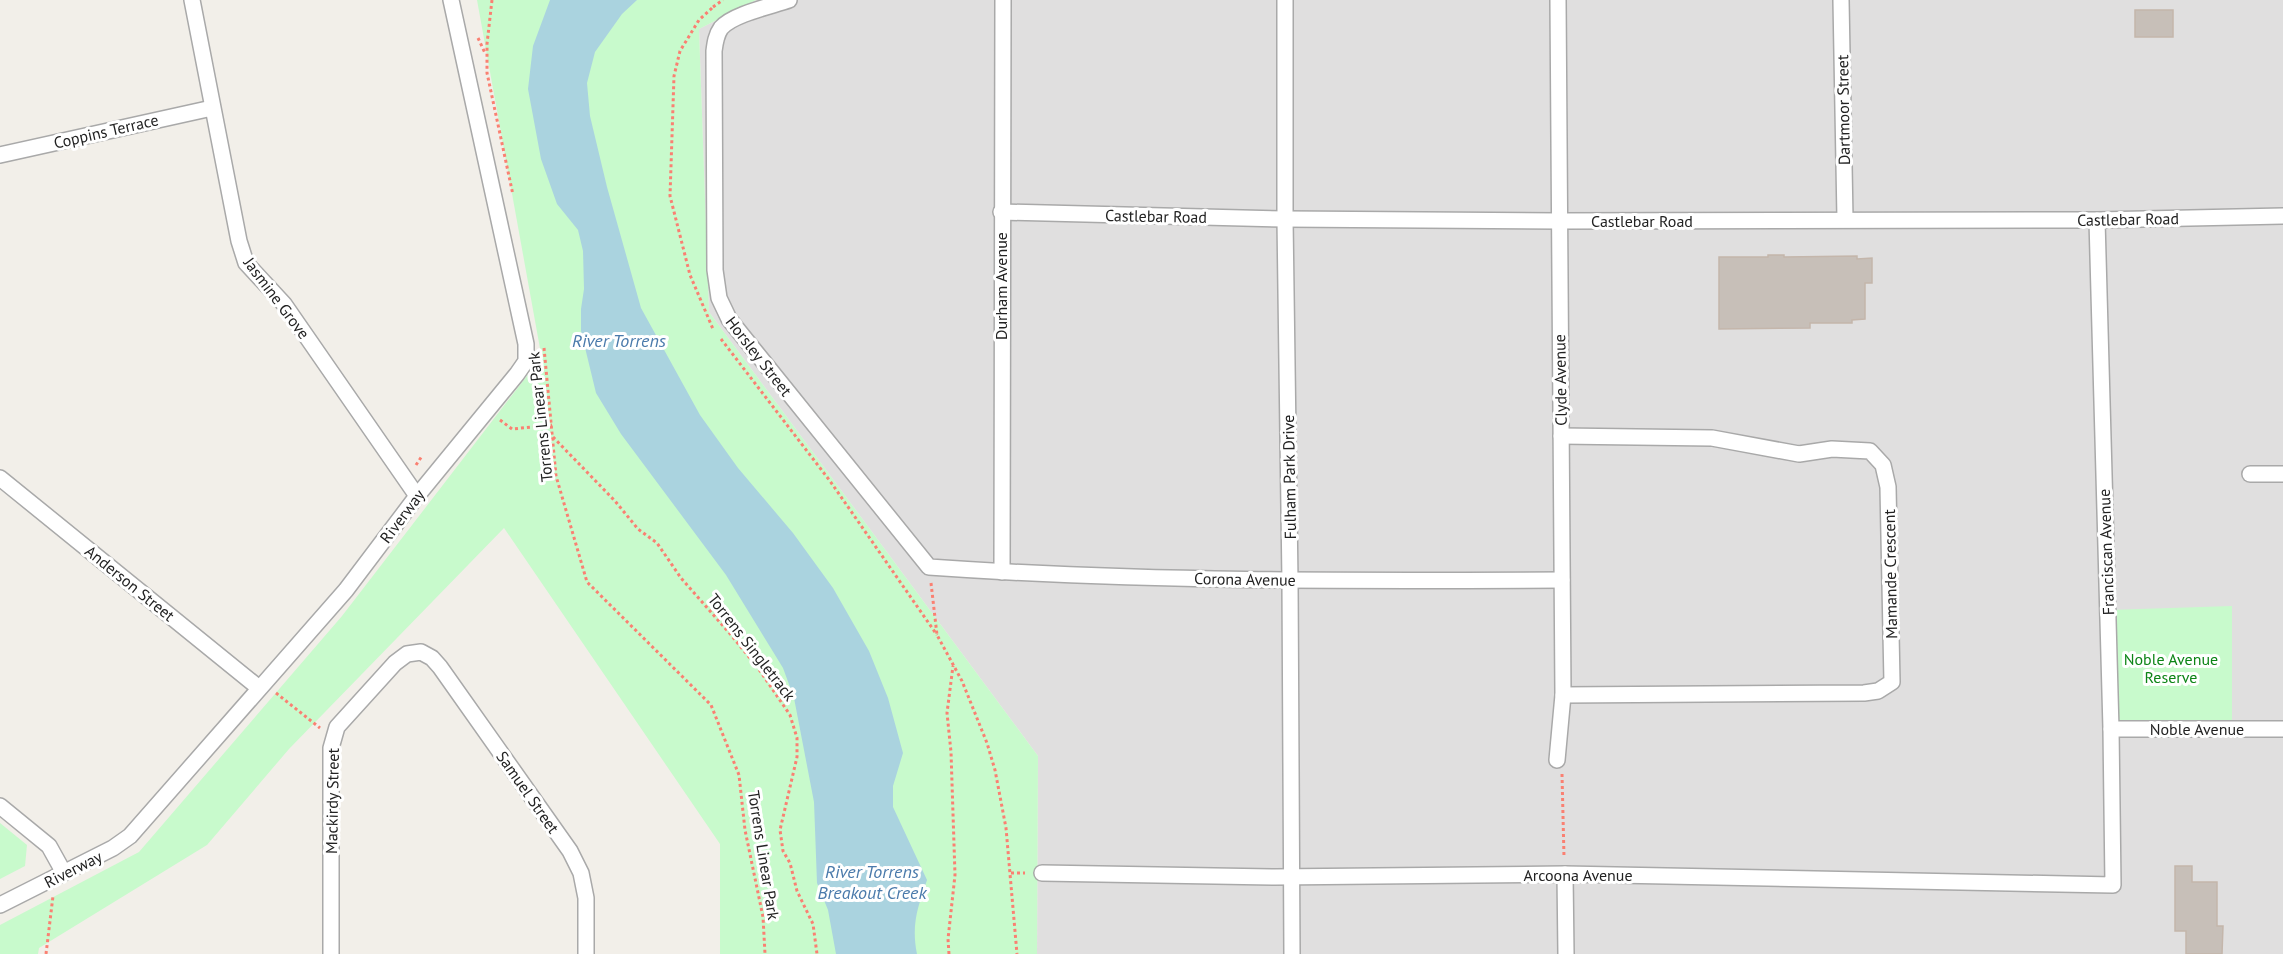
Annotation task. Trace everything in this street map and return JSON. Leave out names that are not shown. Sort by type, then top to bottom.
[{"type":"street","name":"Jasmine Grove","points":[[192,0],[239,241],[246,263],[284,303],[417,496]]},
{"type":"street","name":"Riverway","points":[[0,905],[113,848],[130,836],[346,590],[417,496],[518,374],[526,361],[526,344],[451,0]]},
{"type":"street","name":"Horsley Street","points":[[789,0],[734,19],[722,28],[716,38],[714,51],[716,270],[719,298],[729,319],[929,567]]},
{"type":"street","name":"Durham Avenue","points":[[1002,572],[1003,0]]},
{"type":"street","name":"Fulham Park Drive","points":[[1286,0],[1285,219],[1292,954]]},
{"type":"street","name":"Clyde Avenue","points":[[1557,756],[1563,695],[1558,0]]},
{"type":"street","name":"Dartmoor Street","points":[[1841,0],[1845,219]]},
{"type":"street","name":"Coppins Terrace","points":[[0,155],[212,108]]},
{"type":"street","name":"Castlebar Road","points":[[1001,212],[1285,219],[1558,221],[2097,220],[2283,216]]},
{"type":"street","name":"Franciscan Avenue","points":[[2097,220],[2113,885]]},
{"type":"street","name":"Mamande Crescent","points":[[1561,436],[1712,438],[1799,454],[1832,449],[1870,451],[1883,465],[1888,487],[1892,682],[1878,691],[1863,693],[1563,695]]},
{"type":"street","points":[[2250,474],[2283,474]]},
{"type":"street","name":"Anderson Street","points":[[0,478],[259,688]]},
{"type":"street","name":"Corona Avenue","points":[[929,567],[1002,572],[1290,581],[1562,580]]},
{"type":"street","name":"Mackirdy Street","points":[[331,954],[331,748],[337,728],[395,663],[407,654],[421,652]]},
{"type":"street","name":"Samuel Street","points":[[421,652],[432,658],[440,667],[570,851],[581,873],[586,898],[586,954]]},
{"type":"street","name":"Noble Avenue","points":[[2111,729],[2283,729]]},
{"type":"street","points":[[0,806],[49,846],[58,876]]},
{"type":"street","name":"Arcoona Avenue","points":[[1042,873],[1291,876],[1565,874],[2113,885]]},
{"type":"street","points":[[1565,874],[1566,954]]},
{"type":"path","points":[[492,0],[487,44],[487,73],[514,201]]},
{"type":"path","name":"Torrens Linear Park","points":[[544,344],[556,476],[587,582],[711,705],[739,775],[745,830],[763,917],[765,954]]},
{"type":"path","points":[[487,409],[512,429],[552,425]]},
{"type":"path","name":"Torrens Singletrack","points":[[553,436],[615,501],[638,529],[657,543],[681,578],[758,668],[790,715],[797,738],[797,758],[780,830],[780,840],[797,891],[813,924],[817,954]]},
{"type":"path","points":[[929,567],[937,635],[962,681],[987,743],[995,770],[1006,828],[1017,954]]},
{"type":"path","points":[[949,954],[948,939],[955,875],[951,752],[947,713],[953,666]]},
{"type":"path","points":[[259,688],[272,690],[321,728]]},
{"type":"path","points":[[1557,756],[1563,779],[1565,874]]},
{"type":"path","points":[[46,954],[54,890],[58,876]]},
{"type":"shaded area","points":[[756,0],[2283,0],[2283,954],[1037,954],[1038,756],[709,312],[699,29]]},
{"type":"green space","points":[[477,0],[756,0],[699,29],[709,312],[1038,756],[1037,954],[720,954],[720,844],[504,528],[289,749],[207,845],[39,948],[38,954],[0,954],[0,925],[139,852],[342,616],[533,368],[543,365]]},
{"type":"green space","name":"Noble Avenue Reserve","points":[[2232,606],[2232,729],[2111,729],[2108,610]]},
{"type":"green space","points":[[0,823],[27,845],[25,866],[0,879]]},
{"type":"water","name":"River Torrens Breakout Creek","points":[[550,0],[637,0],[622,14],[595,52],[587,83],[590,116],[607,187],[641,308],[700,415],[738,468],[793,533],[833,588],[869,651],[888,698],[903,753],[893,786],[893,807],[927,880],[915,925],[917,954],[836,954],[828,910],[817,883],[814,802],[794,698],[783,668],[726,575],[621,434],[596,393],[581,331],[584,289],[583,251],[578,230],[557,204],[541,159],[528,89],[533,46]]},
{"type":"building","points":[[2135,10],[2173,10],[2173,37],[2135,37]]},
{"type":"building","points":[[1768,255],[1872,258],[1872,283],[1865,283],[1865,319],[1852,320],[1852,323],[1810,323],[1810,328],[1719,329],[1719,257],[1768,257]]},
{"type":"building","points":[[2175,866],[2192,866],[2192,882],[2217,882],[2217,926],[2223,926],[2222,954],[2186,954],[2186,931],[2175,931]]},
{"type":"water label","name":"River Torrens","points":[[619,340]]}]
